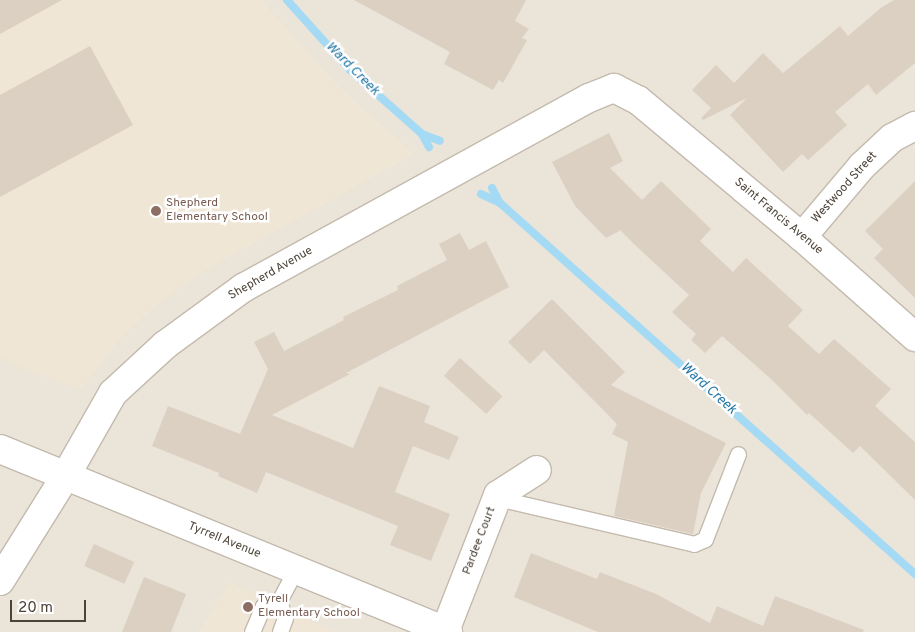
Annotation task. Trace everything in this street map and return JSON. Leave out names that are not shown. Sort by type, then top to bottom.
[{"type":"street","name":"Shepherd Avenue","points":[[0,581],[65,477],[113,393],[164,345],[243,288],[589,98],[614,88],[638,100]]},
{"type":"street","name":"Saint Francis Avenue","points":[[638,100],[802,237],[915,337]]},
{"type":"street","name":"Westwood Street","points":[[802,237],[862,166],[892,138],[915,126]]},
{"type":"street","name":"Tyrrell Avenue","points":[[0,449],[446,631]]},
{"type":"street","name":"Pardee Court","points":[[446,631],[497,498],[537,470]]},
{"type":"lane","points":[[497,498],[694,544],[705,539],[738,454]]},
{"type":"lane","points":[[280,632],[285,618],[279,602],[295,570]]},
{"type":"lane","points":[[252,632],[263,606],[279,602]]},
{"type":"shaded area","points":[[0,0],[915,0],[915,632],[0,632]]},
{"type":"shaded area","name":"Shepherd Elementary School","points":[[0,0],[261,0],[340,88],[414,154],[209,268],[157,304],[118,341],[81,389],[31,372],[0,357]]},
{"type":"shaded area","name":"Tyrell Elementary School","points":[[230,582],[334,632],[199,632]]},
{"type":"building","points":[[0,0],[62,0],[0,34]]},
{"type":"building","points":[[354,0],[526,0],[515,21],[529,29],[522,38],[527,40],[503,83],[499,80],[493,90],[444,64],[450,52]]},
{"type":"building","points":[[894,0],[915,0],[915,63],[876,95],[868,84],[835,112],[847,125],[808,160],[802,154],[783,172],[730,115],[747,98],[703,120],[701,118],[711,108],[692,90],[716,65],[734,83],[763,53],[783,73],[840,26],[848,36],[882,7]]},
{"type":"building","points":[[90,46],[133,125],[0,197],[0,95]]},
{"type":"building","points":[[609,133],[623,161],[610,168],[642,200],[661,181],[711,229],[700,241],[733,272],[746,258],[803,310],[788,326],[819,354],[834,339],[891,389],[875,406],[915,442],[915,500],[860,446],[853,453],[809,413],[807,415],[771,379],[722,336],[705,353],[691,340],[696,334],[672,312],[689,295],[621,231],[623,229],[606,238],[575,206],[552,162]]},
{"type":"building","points":[[915,181],[915,298],[874,258],[883,249],[865,231]]},
{"type":"building","points":[[460,233],[469,250],[486,241],[509,287],[346,373],[350,374],[272,415],[353,448],[379,386],[430,406],[424,422],[459,437],[449,460],[413,446],[395,492],[450,514],[431,561],[390,545],[398,526],[266,472],[257,493],[218,476],[219,473],[152,446],[168,406],[240,434],[268,369],[254,342],[274,332],[284,351],[344,320],[343,317],[398,290],[397,286],[447,260],[439,244]]},
{"type":"building","points":[[552,299],[625,372],[611,385],[726,443],[701,493],[693,534],[614,516],[628,442],[612,434],[617,424],[544,350],[530,364],[508,342]]},
{"type":"building","points":[[460,358],[502,396],[486,414],[444,376]]},
{"type":"building","points":[[94,544],[134,562],[124,584],[84,566]]},
{"type":"building","points":[[531,553],[597,579],[600,572],[656,594],[710,623],[717,606],[763,626],[775,596],[864,630],[863,632],[598,632],[514,597]]},
{"type":"building","points":[[144,577],[186,594],[171,632],[122,632]]},
{"type":"waterway","name":"Ward Creek","points":[[287,0],[350,70],[422,134],[440,141]]},
{"type":"waterway","name":"Ward Creek","points":[[422,134],[429,147]]},
{"type":"waterway","name":"Ward Creek","points":[[492,188],[500,203]]},
{"type":"waterway","name":"Ward Creek","points":[[481,194],[500,203],[915,574]]},
{"type":"place","name":"Shepherd Elementary School","points":[[156,211]]},
{"type":"place","name":"Tyrell Elementary School","points":[[248,607]]}]
